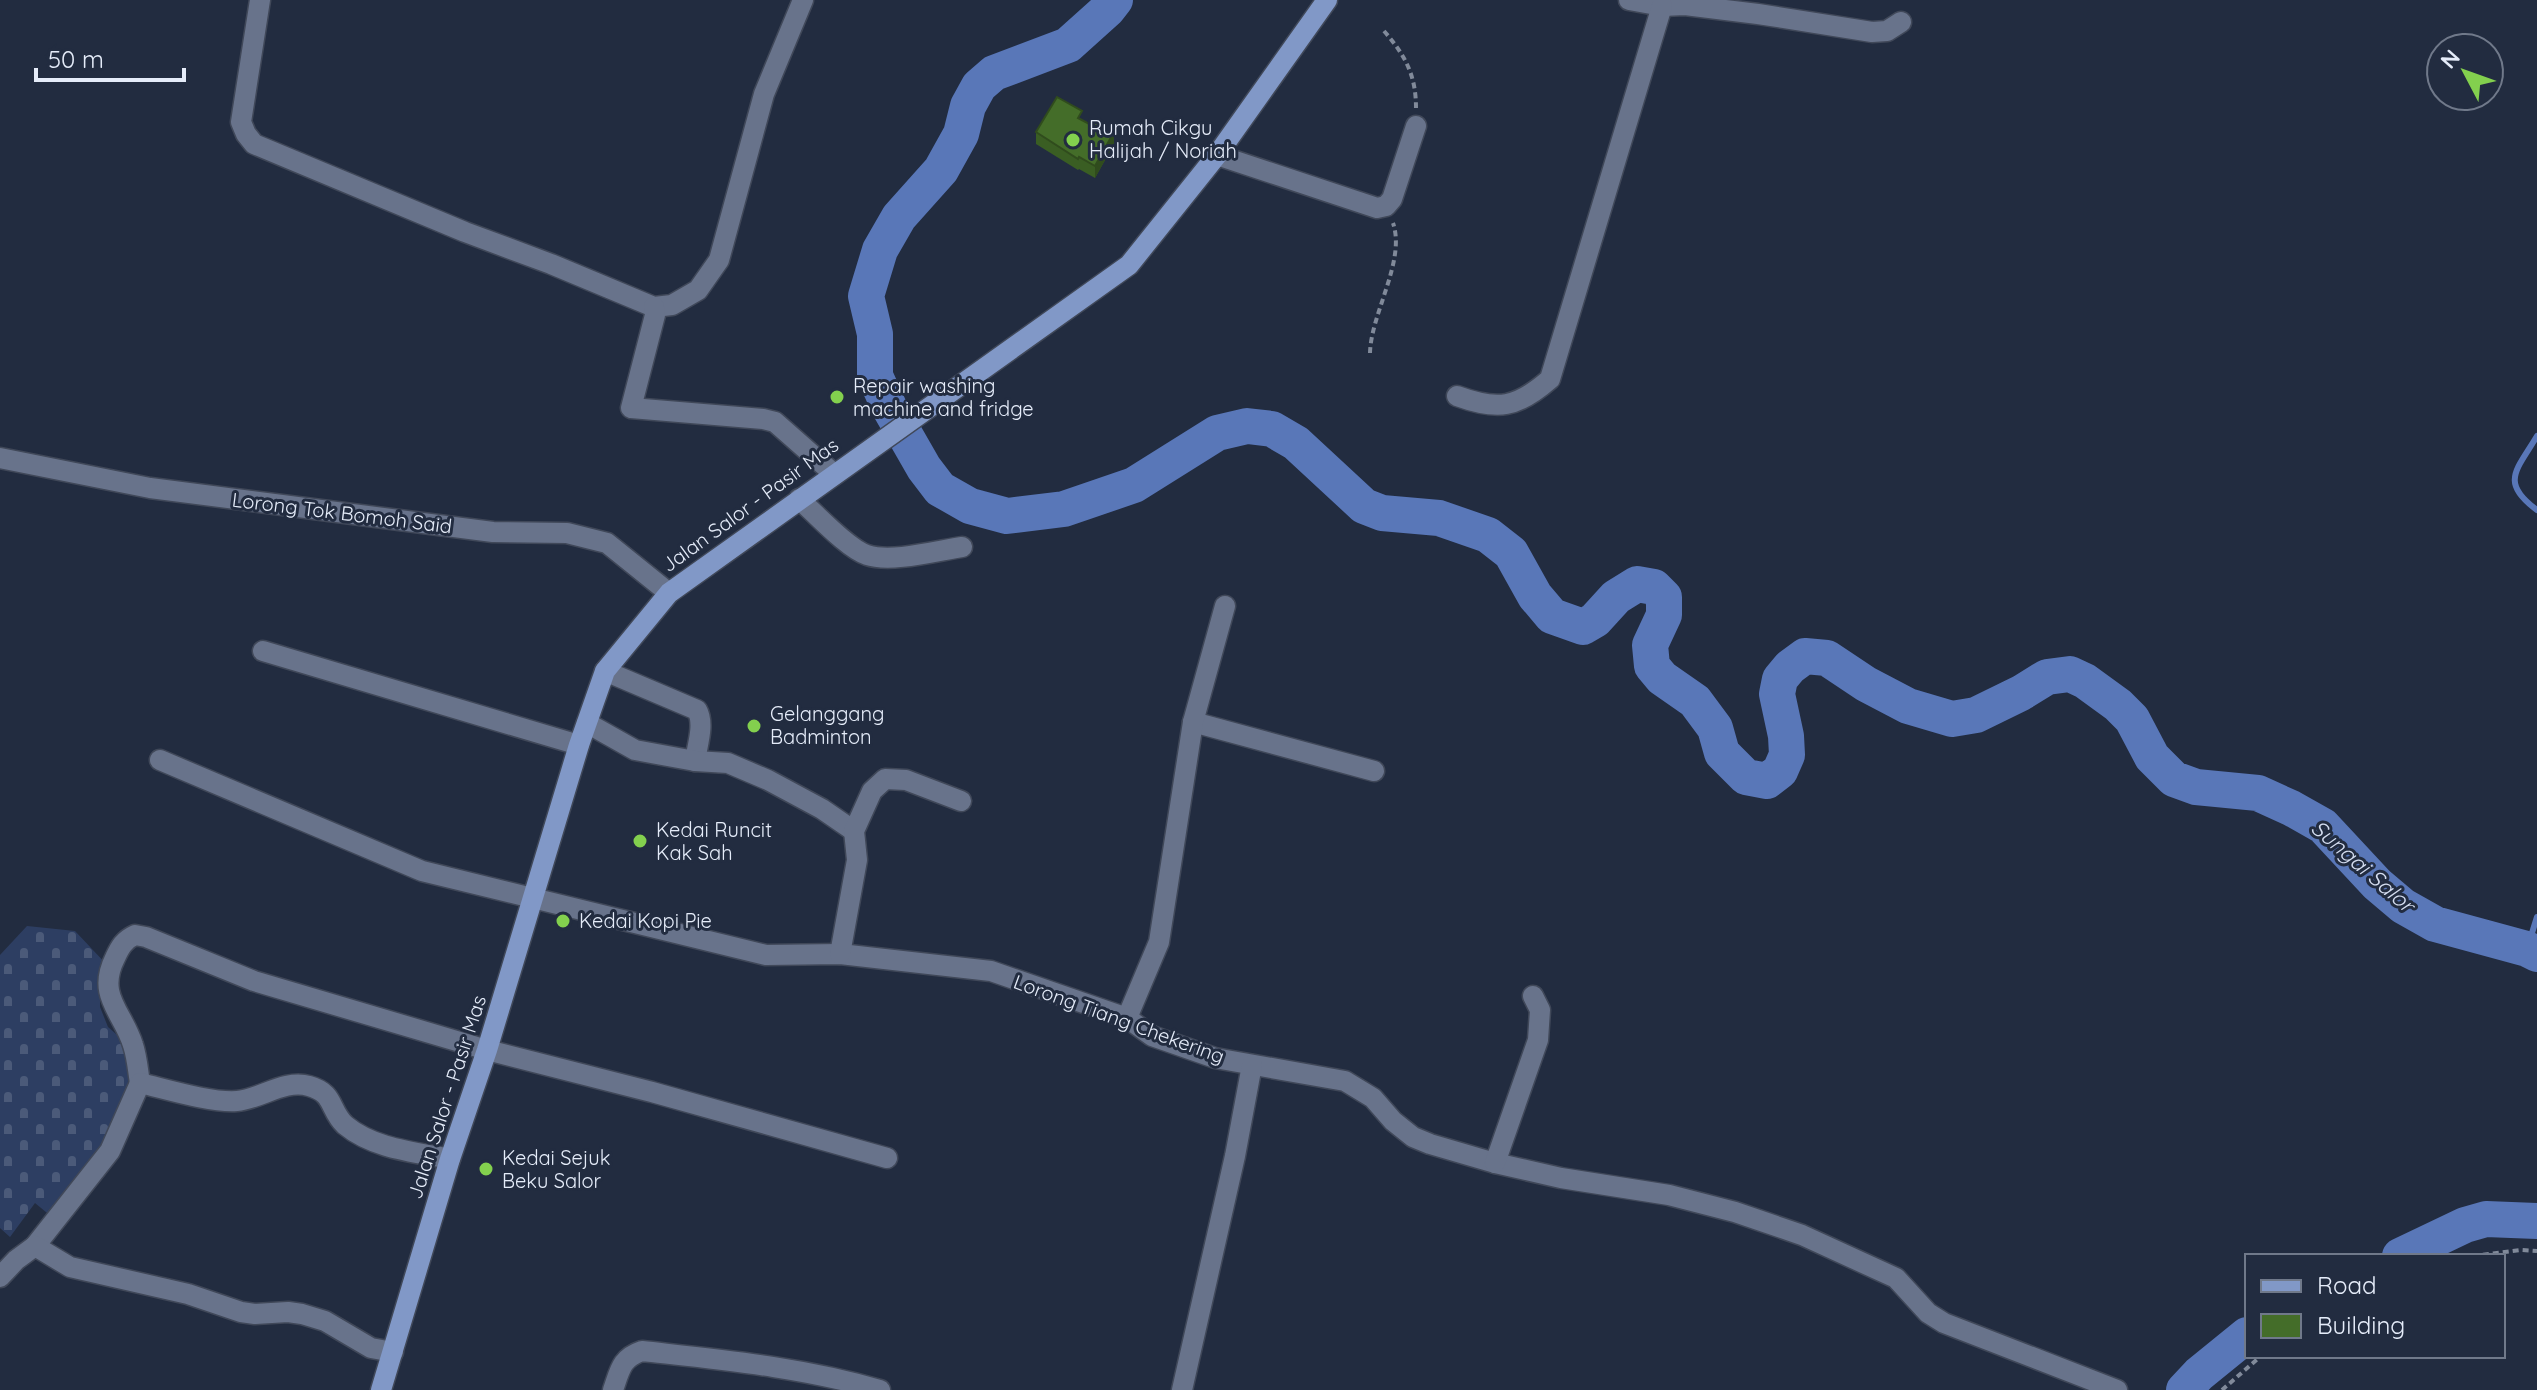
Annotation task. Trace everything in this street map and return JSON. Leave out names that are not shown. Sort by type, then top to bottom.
[{"type":"main road","name":"Jalan Salor - Pasir Mas","points":[[381,1390],[450,1159],[605,671],[669,593],[1129,265],[1217,155],[1327,0]]},
{"type":"street","points":[[260,0],[241,122],[254,144],[654,307],[672,305],[698,290],[719,260],[764,94],[803,0]]},
{"type":"street","points":[[1629,0],[1872,32],[1887,31],[1901,22]]},
{"type":"street","points":[[1457,396],[1481,404],[1509,404],[1531,396],[1550,379],[1662,6]]},
{"type":"street","points":[[1217,155],[1377,208],[1386,206],[1392,199],[1416,126]]},
{"type":"street","points":[[654,307],[655,315],[631,408],[775,422],[834,474]]},
{"type":"street","name":"Lorong Tok Bomoh Said","points":[[0,458],[150,488],[493,532],[567,533],[607,543],[669,593]]},
{"type":"street","points":[[799,499],[865,555],[883,558],[962,547]]},
{"type":"street","points":[[1127,1018],[1159,942],[1193,722],[1225,606]]},
{"type":"street","points":[[263,651],[579,745]]},
{"type":"street","points":[[605,671],[697,710],[701,723],[695,761]]},
{"type":"street","points":[[1193,722],[1374,771]]},
{"type":"street","points":[[587,723],[635,750],[695,761],[728,763],[768,780],[838,818],[854,831]]},
{"type":"street","name":"Lorong Tiang Chekering","points":[[160,760],[422,871],[766,955],[840,954],[991,971],[1127,1018],[1152,1036],[1215,1058],[1345,1081],[1373,1098],[1393,1121],[1413,1137],[1495,1163],[1561,1178],[1669,1195],[1735,1212],[1802,1235],[1896,1278],[1928,1313],[1944,1323],[2117,1390]]},
{"type":"street","points":[[840,954],[857,860],[854,831],[872,791],[885,779],[906,780],[961,801]]},
{"type":"street","points":[[0,1277],[35,1246],[110,1151],[140,1083],[133,1045],[109,993],[112,964],[121,944],[135,935],[254,981],[487,1050],[652,1092],[887,1158]]},
{"type":"street","points":[[1495,1163],[1538,1040],[1540,1010],[1533,996]]},
{"type":"street","points":[[1182,1390],[1235,1156],[1252,1065]]},
{"type":"street","points":[[140,1083],[237,1101],[284,1087],[307,1085],[327,1094],[347,1127],[384,1146],[450,1159]]},
{"type":"street","points":[[35,1246],[70,1267],[188,1294],[241,1312],[302,1314],[325,1321],[371,1348],[393,1352]]},
{"type":"street","points":[[613,1390],[620,1368],[629,1355],[642,1351],[769,1365],[880,1390]]},
{"type":"path","points":[[1384,31],[1404,53],[1416,90],[1416,126]]},
{"type":"path","points":[[1370,353],[1370,338],[1395,253],[1397,235],[1386,206]]},
{"type":"path","points":[[2489,1254],[2537,1251]]},
{"type":"path","points":[[2222,1390],[2259,1358]]},
{"type":"green space","points":[[27,926],[75,931],[108,966],[100,991],[100,1007],[108,1027],[124,1041],[131,1085],[107,1143],[52,1217],[35,1203],[10,1237],[0,1228],[0,955]]},
{"type":"building","name":"Rumah Cikgu Halijah / Noriah","points":[[1057,97],[1082,111],[1078,118],[1091,125],[1094,120],[1114,132],[1095,166],[1078,159],[1036,132]]},
{"type":"waterway","name":"Sungai Salor","points":[[1115,0],[1068,45],[994,73],[979,86],[968,106],[961,134],[941,170],[899,217],[880,250],[866,296],[875,334],[875,376],[924,468],[940,489],[970,506],[1007,516],[1064,509],[1134,485],[1217,433],[1247,426],[1272,429],[1296,443],[1364,506],[1382,513],[1439,518],[1488,535],[1511,553],[1535,596],[1552,616],[1583,627],[1595,620],[1616,597],[1637,584],[1654,587],[1664,597],[1664,615],[1650,645],[1652,666],[1662,678],[1695,701],[1715,728],[1722,753],[1746,777],[1767,781],[1780,771],[1787,755],[1777,694],[1780,679],[1805,656],[1827,658],[1866,684],[1908,706],[1952,719],[1976,715],[2047,677],[2070,674],[2085,681],[2132,719],[2152,757],[2174,779],[2196,787],[2258,793],[2291,808],[2323,826],[2377,884],[2403,906],[2435,924],[2537,954]]},
{"type":"waterway","points":[[2537,436],[2515,475],[2518,491],[2537,510]]},
{"type":"waterway","points":[[2527,949],[2537,917]]},
{"type":"waterway","name":"Sungai Salor","points":[[2404,1254],[2465,1225],[2486,1219],[2537,1221]]},
{"type":"waterway","name":"Sungai Salor","points":[[2184,1390],[2245,1337]]},
{"type":"place","name":"Rumah Cikgu Halijah / Noriah","points":[[1073,140]]},
{"type":"place","name":"Repair washing machine and fridge","points":[[837,397]]},
{"type":"place","name":"Gelanggang Badminton","points":[[754,726]]},
{"type":"place","name":"Kedai Runcit Kak Sah","points":[[640,841]]},
{"type":"place","name":"Kedai Kopi Pie","points":[[563,921]]},
{"type":"place","name":"Kedai Sejuk Beku Salor","points":[[486,1169]]}]
